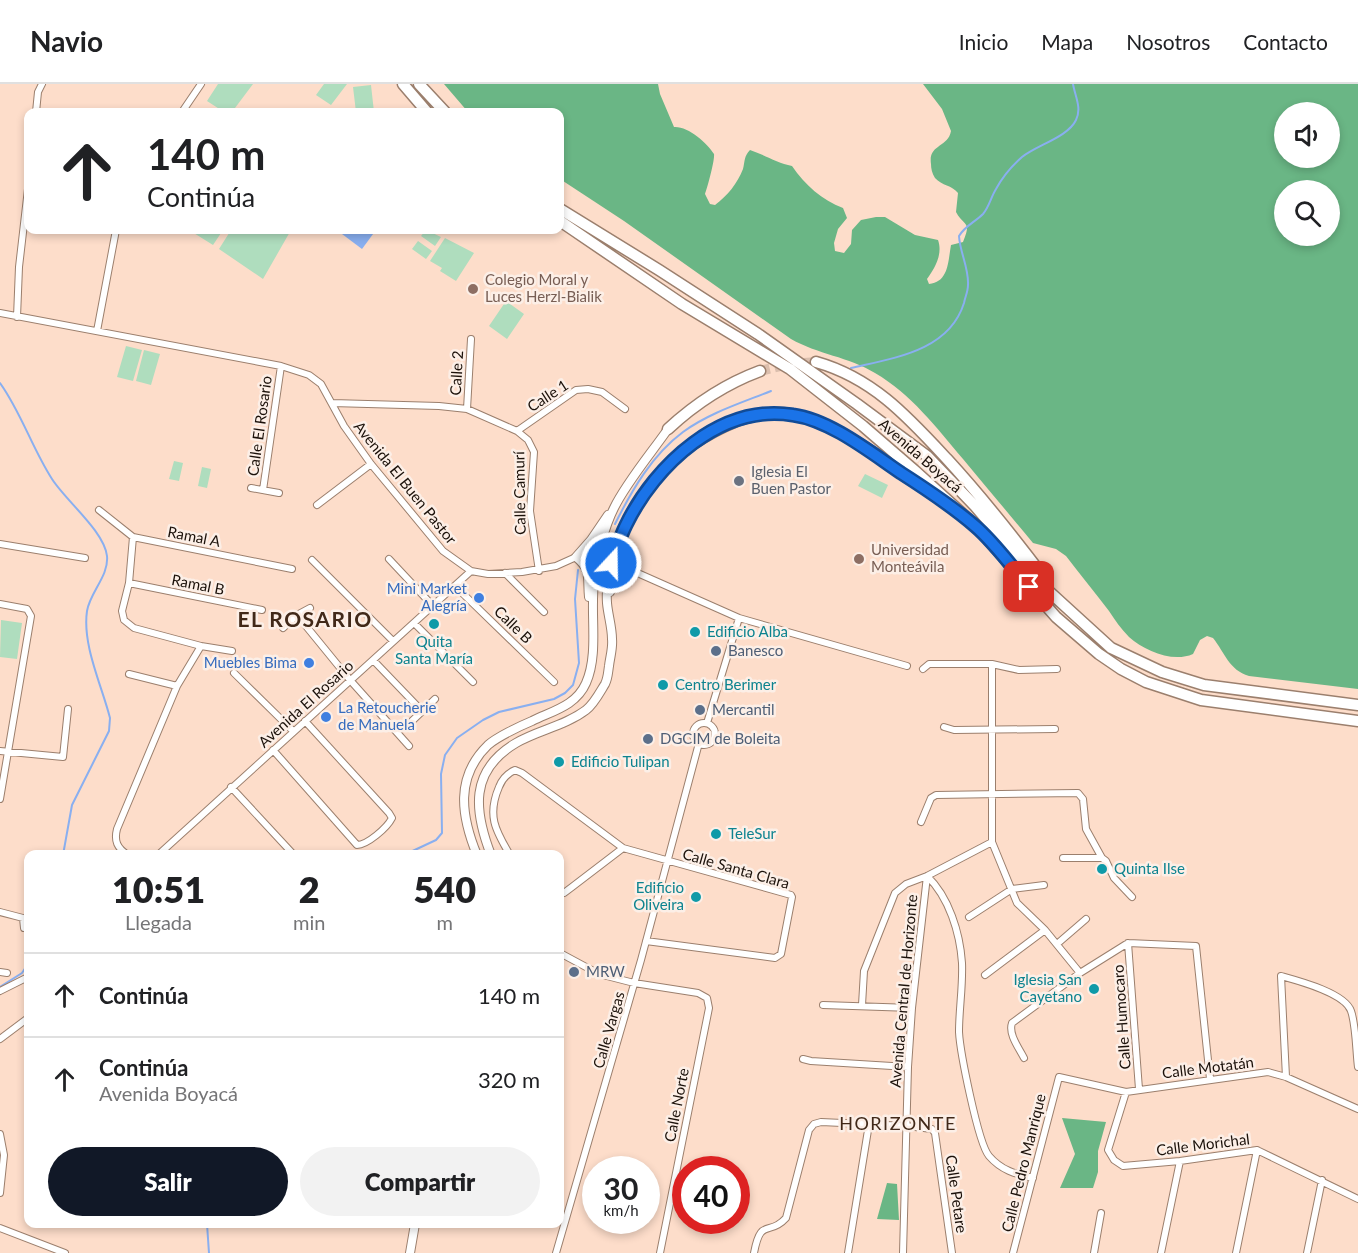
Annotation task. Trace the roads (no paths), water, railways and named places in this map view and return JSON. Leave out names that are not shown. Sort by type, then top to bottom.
[{"type":"highway","points":[[403,84],[424,108]]},
{"type":"highway","points":[[419,84],[441,108]]},
{"type":"highway","name":"Avenida Boyacá","points":[[564,211],[758,334],[927,456],[975,506],[1044,586],[1111,648],[1162,672],[1204,685],[1358,705]]},
{"type":"highway","name":"Avenida Boyacá","points":[[564,224],[682,304],[790,369],[914,470],[976,526],[1056,617],[1099,654],[1121,669],[1146,682],[1201,700],[1358,721]]},
{"type":"highway","points":[[816,362],[847,374],[890,400],[913,422],[987,502],[1070,612]]},
{"type":"highway","points":[[668,429],[688,410],[714,393],[760,371]]},
{"type":"highway","points":[[693,444],[729,423],[740,420],[777,413],[813,420],[863,447],[976,526]]},
{"type":"street","points":[[36,108],[41,84]]},
{"type":"street","points":[[185,108],[201,84]]},
{"type":"street","points":[[17,317],[24,224]]},
{"type":"street","points":[[97,331],[115,234]]},
{"type":"street","name":"Avenida El Buen Pastor","points":[[0,314],[281,366],[314,377],[325,389],[344,426],[371,464],[443,551],[471,571]]},
{"type":"street","name":"Calle 2","points":[[467,409],[471,339]]},
{"type":"street","name":"Calle El Rosario","points":[[263,490],[281,366]]},
{"type":"street","name":"Calle 1","points":[[517,431],[576,390],[588,389],[602,392],[625,409]]},
{"type":"street","name":"Calle Camurí","points":[[332,403],[467,409],[517,431],[528,440],[534,452],[530,511],[539,571]]},
{"type":"street","points":[[471,571],[488,574],[539,571],[576,556],[591,540],[668,429]]},
{"type":"street","points":[[488,850],[478,813],[478,797],[485,774],[498,757],[516,743],[572,719],[588,708],[597,696],[607,680],[612,641],[607,601],[611,563],[626,525],[642,498],[663,469],[693,444]]},
{"type":"street","points":[[317,505],[371,464]]},
{"type":"street","name":"Calle El Rosario","points":[[251,488],[279,493]]},
{"type":"street","points":[[592,614],[594,582],[614,508]]},
{"type":"street","name":"Ramal A","points":[[99,510],[133,537],[292,569]]},
{"type":"street","points":[[133,537],[129,583],[122,611],[123,620],[128,625],[201,646],[232,651]]},
{"type":"street","points":[[0,544],[85,558]]},
{"type":"street","points":[[576,556],[600,558],[739,618],[907,666]]},
{"type":"street","points":[[475,850],[464,804],[464,786],[469,770],[489,744],[530,721],[566,706],[577,697],[586,683],[593,656],[592,614],[588,570],[576,556]]},
{"type":"street","points":[[389,559],[432,606]]},
{"type":"street","points":[[312,560],[393,641]]},
{"type":"street","name":"Avenida El Rosario","points":[[163,850],[471,571]]},
{"type":"street","points":[[607,601],[617,578],[633,571]]},
{"type":"street","points":[[505,573],[544,612]]},
{"type":"street","name":"Ramal B","points":[[129,583],[262,610]]},
{"type":"street","name":"Calle B","points":[[455,586],[554,682]]},
{"type":"street","points":[[0,604],[27,609],[31,616],[0,800]]},
{"type":"street","points":[[284,628],[297,615],[310,608]]},
{"type":"street","points":[[297,615],[350,680],[409,746]]},
{"type":"street","name":"Calle Vargas","points":[[707,723],[739,618]]},
{"type":"street","points":[[414,623],[473,682]]},
{"type":"street","points":[[121,850],[116,844],[117,829],[177,686],[201,646]]},
{"type":"street","points":[[372,660],[422,711]]},
{"type":"street","points":[[923,669],[929,664],[992,664],[1019,670],[1057,669]]},
{"type":"street","points":[[992,664],[992,842],[1017,903],[1058,944],[1080,973]]},
{"type":"street","points":[[234,673],[293,731]]},
{"type":"street","points":[[129,674],[177,686]]},
{"type":"street","points":[[412,721],[435,699]]},
{"type":"street","points":[[0,751],[63,757],[68,709]]},
{"type":"street","points":[[273,750],[357,845],[364,843],[389,823],[392,818],[305,721]]},
{"type":"street","name":"Calle Vargas","points":[[700,723],[707,723],[715,729],[714,739],[706,745],[694,738],[695,728],[700,723]]},
{"type":"street","points":[[944,727],[954,730],[1054,729]]},
{"type":"street","name":"Calle Vargas","points":[[564,1225],[646,941],[699,743]]},
{"type":"street","name":"Calle Santa Clara","points":[[507,850],[498,834],[492,804],[501,783],[509,773],[515,770],[522,772],[623,848],[791,895],[793,900],[781,954],[775,958],[646,941]]},
{"type":"street","points":[[231,787],[289,850]]},
{"type":"street","points":[[921,822],[933,796],[1080,794],[1083,799],[1086,829],[1114,878],[1132,897]]},
{"type":"street","name":"Avenida Central de Horizonte","points":[[903,1253],[908,1066],[927,876],[992,842]]},
{"type":"street","points":[[564,893],[623,848]]},
{"type":"street","points":[[1063,858],[1102,858]]},
{"type":"street","points":[[862,1005],[864,971],[895,893],[906,884],[927,876],[942,893],[959,948],[962,965],[960,1041],[981,1141],[990,1157],[1004,1169],[1033,1178]]},
{"type":"street","points":[[969,917],[1012,889],[1044,885]]},
{"type":"street","points":[[0,912],[23,918],[24,928]]},
{"type":"street","points":[[1058,944],[1086,919]]},
{"type":"street","points":[[985,975],[1045,930]]},
{"type":"street","points":[[1024,1058],[1011,1034],[1012,1023],[1080,973],[1128,943],[1196,946],[1210,1079]]},
{"type":"street","name":"Calle Humocaro","points":[[1128,943],[1139,1089]]},
{"type":"street","points":[[564,955],[600,974],[634,983]]},
{"type":"street","points":[[1286,1077],[1281,976],[1344,1000],[1351,1011],[1358,1067]]},
{"type":"street","points":[[0,991],[24,979]]},
{"type":"street","name":"Calle Norte","points":[[634,983],[698,993],[706,998],[709,1008],[660,1253]]},
{"type":"street","points":[[824,1005],[912,1008]]},
{"type":"street","points":[[0,1039],[24,1023]]},
{"type":"street","points":[[803,1059],[908,1066]]},
{"type":"street","name":"Calle Motatán","points":[[1126,1092],[1268,1072],[1286,1077],[1358,1109]]},
{"type":"street","name":"Calle Pedro Manrique","points":[[1013,1253],[1059,1077],[1126,1092]]},
{"type":"street","name":"Calle Morichal","points":[[1126,1092],[1108,1150],[1114,1160],[1123,1166],[1180,1161],[1257,1149],[1358,1199]]},
{"type":"street","points":[[754,1253],[761,1230],[782,1222],[786,1218],[811,1127],[820,1122],[907,1126]]},
{"type":"street","points":[[848,1253],[869,1124]]},
{"type":"street","name":"Calle Petare","points":[[907,1126],[929,1127],[935,1133],[952,1253]]},
{"type":"street","points":[[0,1134],[4,1155],[0,1193]]},
{"type":"street","points":[[1236,1253],[1257,1149]]},
{"type":"street","points":[[1161,1253],[1180,1161]]},
{"type":"street","points":[[1307,1253],[1322,1180]]},
{"type":"street","points":[[1094,1253],[1101,1213]]},
{"type":"street","points":[[0,1228],[65,1253]]},
{"type":"street","points":[[410,1253],[414,1228]]},
{"type":"street","name":"Calle Vargas","points":[[556,1253],[563,1228]]},
{"type":"water","points":[[342,234],[373,234],[362,249]]},
{"type":"waterway","points":[[851,368],[918,350],[946,332],[957,319],[968,290],[967,273],[959,236],[983,214],[998,185],[1019,160],[1072,126],[1078,116],[1078,102],[1073,84]]},
{"type":"waterway","points":[[0,383],[52,479],[92,526],[107,556],[105,570],[89,604],[86,624],[90,651],[110,718],[109,731],[72,805],[64,850]]},
{"type":"waterway","points":[[615,524],[652,462],[672,441],[704,419],[771,391]]},
{"type":"waterway","points":[[415,850],[436,840],[442,833],[441,774],[445,755],[457,738],[499,712],[554,699],[573,685],[579,663],[575,599],[578,570]]},
{"type":"waterway","points":[[0,987],[24,970]]},
{"type":"waterway","points":[[207,1228],[209,1253]]},
{"type":"tunnel","points":[[760,371],[789,364],[816,362]]},
{"type":"place","name":"Colegio Moral y Luces Herzl-Bialik","points":[[473,289]]},
{"type":"place","name":"Iglesia El Buen Pastor","points":[[739,481]]},
{"type":"place","name":"Universidad Monteávila","points":[[859,559]]},
{"type":"place","name":"Mini Market Alegría","points":[[479,598]]},
{"type":"place","name":"Quita Santa María","points":[[434,624]]},
{"type":"place","name":"Edificio Alba","points":[[695,632]]},
{"type":"place","name":"Banesco","points":[[716,651]]},
{"type":"place","name":"Muebles Bima","points":[[309,663]]},
{"type":"place","name":"Centro Berimer","points":[[663,685]]},
{"type":"place","name":"Mercantil","points":[[700,710]]},
{"type":"place","name":"La Retoucherie de Manuela","points":[[326,717]]},
{"type":"place","name":"DGCIM de Boleita","points":[[648,739]]},
{"type":"place","name":"Edificio Tulipan","points":[[559,762]]},
{"type":"place","name":"TeleSur","points":[[716,834]]},
{"type":"place","name":"Quinta Ilse","points":[[1102,869]]},
{"type":"place","name":"Edificio Oliveira","points":[[696,897]]},
{"type":"place","name":"MRW","points":[[574,972]]},
{"type":"place","name":"Iglesia San Cayetano","points":[[1094,989]]},
{"type":"district","name":"EL ROSARIO","points":[[305,620]]},
{"type":"district","name":"HORIZONTE","points":[[898,1124]]}]
